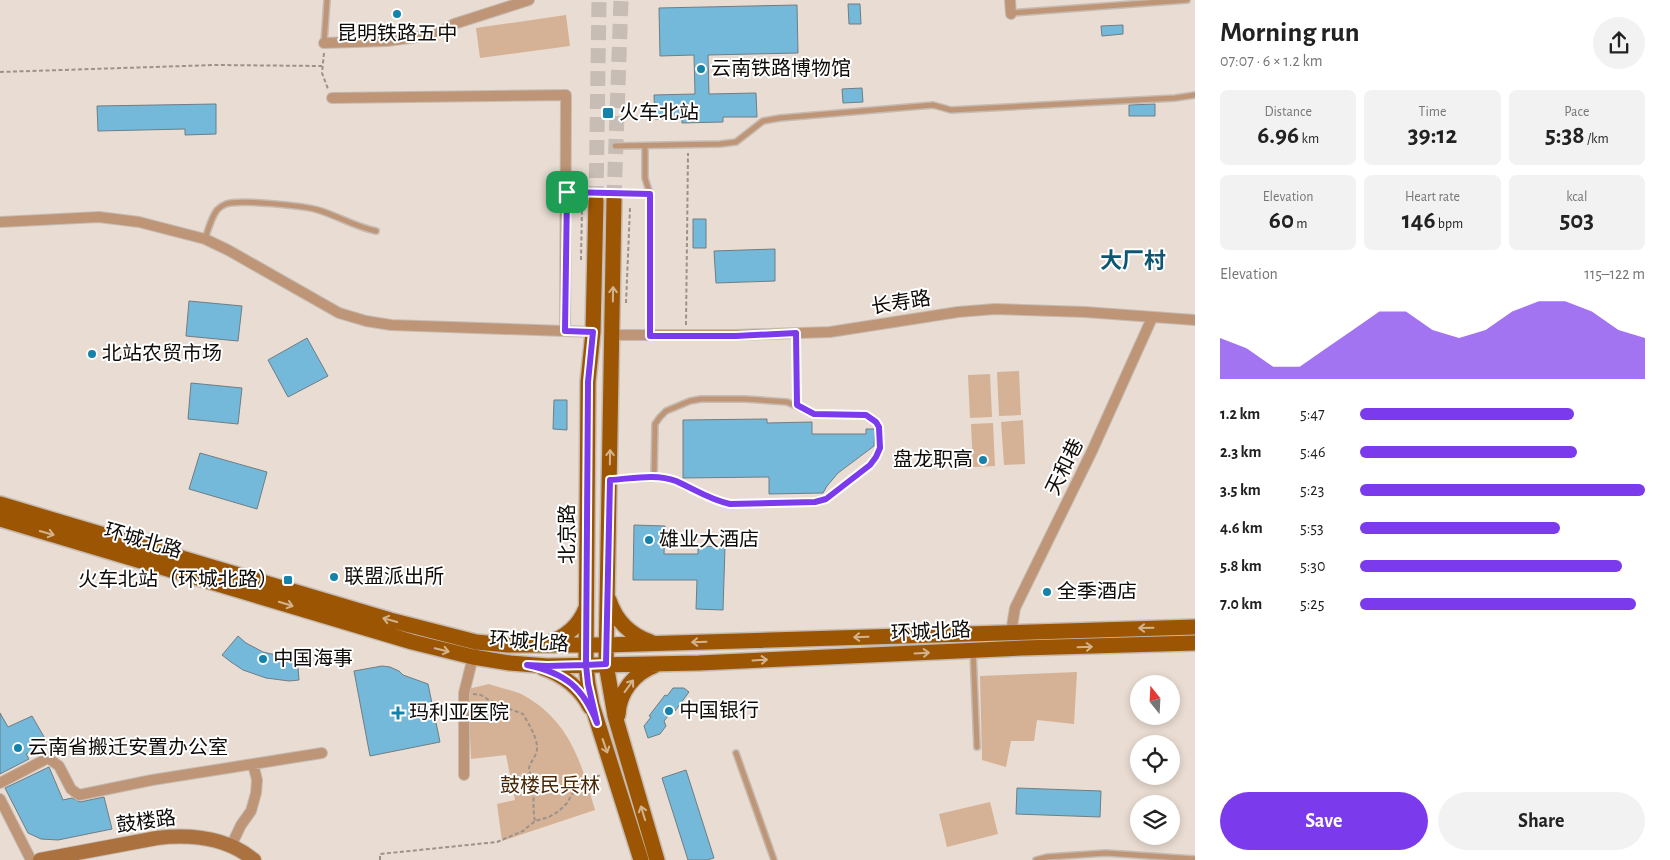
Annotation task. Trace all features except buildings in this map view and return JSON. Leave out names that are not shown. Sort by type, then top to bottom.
[{"type":"main road","name":"北京路","points":[[596,200],[593,332],[588,382],[588,601],[586,665],[588,684],[597,723],[641,860]]},
{"type":"main road","name":"北京路","points":[[614,200],[606,664],[618,729],[657,860]]},
{"type":"main road","name":"环城北路","points":[[0,504],[390,620],[476,642],[508,645],[606,645],[1195,627]]},
{"type":"main road","name":"环城北路","points":[[0,520],[412,642],[472,657],[527,665],[666,663],[972,650],[1195,644]]},
{"type":"main road","points":[[608,595],[614,612],[623,626],[644,639],[660,643]]},
{"type":"main road","points":[[541,645],[556,640],[570,632],[582,618],[588,601]]},
{"type":"main road","points":[[618,729],[620,704],[627,688],[638,675],[659,664],[666,663]]},
{"type":"main road","points":[[527,665],[551,671],[569,681],[588,703],[597,723]]},
{"type":"main road","name":"鼓楼路","points":[[40,860],[176,836],[195,836],[231,846],[254,860]]},
{"type":"main road","name":"鼓楼路","points":[[82,860],[176,844],[194,844],[215,848],[241,860]]},
{"type":"street","points":[[324,43],[387,41],[424,36],[440,32],[454,24],[529,0]]},
{"type":"street","points":[[1010,0],[1011,14]]},
{"type":"street","points":[[332,98],[566,95],[565,331]]},
{"type":"street","points":[[0,222],[99,217],[139,222],[205,240],[228,250],[339,313],[366,321],[391,325],[593,332]]},
{"type":"street","name":"长寿路","points":[[612,335],[686,336],[830,332],[958,312],[995,309],[1085,312],[1195,320]]},
{"type":"street","name":"天和巷","points":[[1011,632],[1015,608],[1092,451],[1152,318]]},
{"type":"street","points":[[464,775],[464,693],[472,657]]},
{"type":"street","points":[[0,783],[48,758],[59,766],[72,789],[80,794],[322,753]]},
{"type":"street","points":[[231,846],[241,825],[251,811],[256,793],[254,764]]},
{"type":"street","points":[[0,799],[31,860]]},
{"type":"lane","points":[[324,43],[328,0]]},
{"type":"lane","points":[[1011,14],[1187,0]]},
{"type":"lane","points":[[615,146],[736,142],[764,120],[780,118],[933,105],[951,110],[1175,98],[1195,95]]},
{"type":"lane","points":[[645,146],[644,178],[650,194],[650,336]]},
{"type":"lane","points":[[567,192],[650,194]]},
{"type":"lane","points":[[205,240],[217,210],[225,204],[235,202],[316,209],[343,218],[365,229],[376,231]]},
{"type":"lane","points":[[796,333],[797,405]]},
{"type":"lane","points":[[610,480],[654,478],[674,481],[717,502],[730,504],[815,502],[826,499],[870,465],[880,448],[879,427],[876,422],[866,415],[814,414],[787,402],[745,398],[690,401],[666,411],[655,424],[654,478]]},
{"type":"lane","points":[[972,650],[977,747]]},
{"type":"lane","points":[[736,754],[774,860]]},
{"type":"lane","points":[[1036,860],[1047,857],[1106,853],[1195,859]]},
{"type":"path","points":[[324,43],[322,73],[332,98]]},
{"type":"path","points":[[0,72],[215,65],[322,66]]},
{"type":"path","points":[[686,336],[688,145]]},
{"type":"path","points":[[464,693],[481,695],[492,702],[523,714],[537,747],[536,755],[529,768],[533,784],[535,821]]},
{"type":"path","points":[[380,860],[380,854],[497,842],[523,831],[535,821],[549,817],[559,811],[579,782],[614,772]]},
{"type":"green space","points":[[566,15],[570,46],[480,58],[476,28]]},
{"type":"green space","points":[[1019,371],[1021,415],[999,416],[997,372]]},
{"type":"green space","points":[[990,374],[992,417],[970,418],[968,375]]},
{"type":"green space","points":[[1023,420],[1025,464],[1004,465],[1001,422]]},
{"type":"green space","points":[[993,423],[995,466],[973,467],[971,424]]},
{"type":"green space","points":[[1077,672],[1074,724],[1037,720],[1034,741],[1011,741],[1006,767],[982,760],[980,676]]},
{"type":"green space","name":"鼓楼民兵林","points":[[489,684],[523,695],[539,705],[563,730],[578,759],[595,810],[502,841],[497,804],[515,800],[506,755],[471,759],[468,689]]},
{"type":"green space","points":[[990,802],[998,834],[947,847],[939,814]]},
{"type":"tunnel","points":[[596,201],[599,0]]},
{"type":"tunnel","points":[[614,200],[621,0]]},
{"type":"place","name":"昆明铁路五中","points":[[397,14]]},
{"type":"place","name":"云南铁路博物馆","points":[[701,69]]},
{"type":"place","name":"火车北站","points":[[608,113]]},
{"type":"place","name":"北站农贸市场","points":[[92,354]]},
{"type":"place","name":"盘龙职高","points":[[983,460]]},
{"type":"place","name":"雄业大酒店","points":[[649,540]]},
{"type":"place","name":"联盟派出所","points":[[334,577]]},
{"type":"place","name":"火车北站（环城北路）","points":[[288,580]]},
{"type":"place","name":"全季酒店","points":[[1047,592]]},
{"type":"place","name":"中国海事","points":[[263,659]]},
{"type":"place","name":"中国银行","points":[[669,711]]},
{"type":"place","name":"玛利亚医院","points":[[398,713]]},
{"type":"place","name":"云南省搬迁安置办公室","points":[[18,748]]},
{"type":"district","name":"大厂村","points":[[1133,261]]},
{"type":"route","points":[[567,192],[565,331],[593,332],[588,382],[588,601],[586,665],[527,665],[551,671],[569,681],[588,703],[597,723],[588,684],[586,665],[606,664],[610,480],[658,477],[674,481],[717,502],[730,504],[815,502],[826,499],[870,465],[880,448],[879,427],[876,422],[866,415],[814,414],[797,405],[796,333],[736,336],[650,336],[650,194],[567,192]]}]
